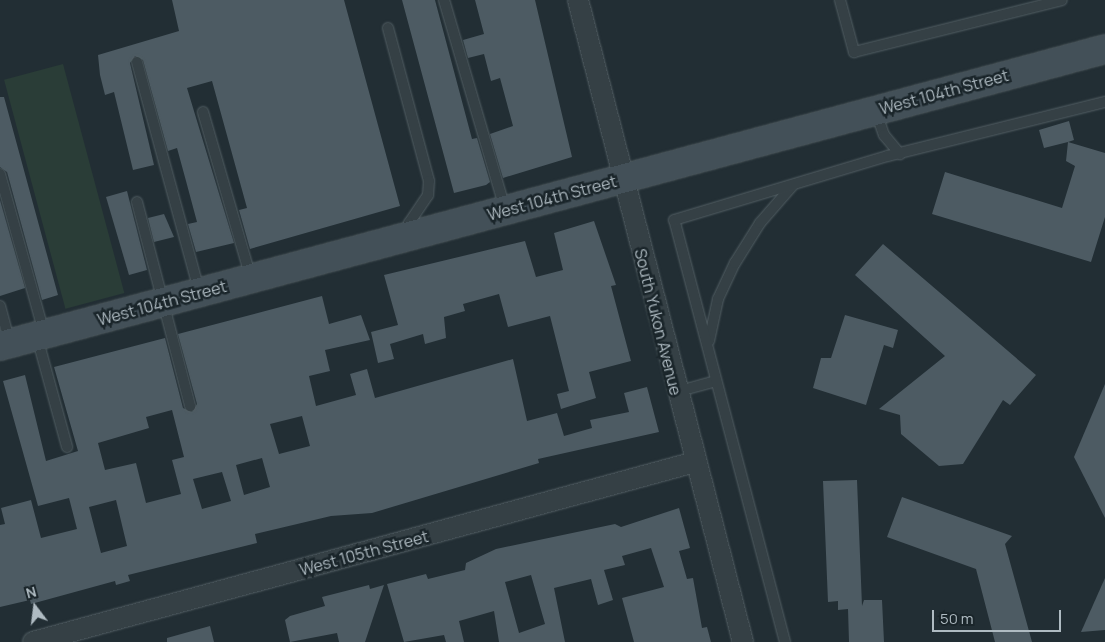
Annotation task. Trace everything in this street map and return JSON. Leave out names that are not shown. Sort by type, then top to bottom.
[{"type":"street","name":"South Yukon Avenue","points":[[578,0],[676,392],[743,642]]},
{"type":"street","name":"West 104th Street","points":[[5,345],[1105,49]]},
{"type":"street","name":"West 105th Street","points":[[33,642],[695,462]]},
{"type":"lane","points":[[444,0],[506,210]]},
{"type":"lane","points":[[840,0],[854,52],[1062,0]]},
{"type":"lane","points":[[388,28],[429,181],[428,195],[409,223],[412,236]]},
{"type":"lane","points":[[137,62],[200,294]]},
{"type":"lane","points":[[785,642],[674,220],[900,154],[1105,102]]},
{"type":"lane","points":[[876,111],[884,135],[900,154]]},
{"type":"lane","points":[[203,112],[251,279]]},
{"type":"lane","points":[[0,174],[67,447]]},
{"type":"lane","points":[[708,350],[713,314],[727,280],[760,223],[793,185]]},
{"type":"lane","points":[[137,202],[190,406]]},
{"type":"lane","points":[[0,306],[5,345]]},
{"type":"lane","points":[[676,392],[716,381]]},
{"type":"green space","points":[[63,64],[124,293],[65,309],[4,80]]},
{"type":"building","points":[[172,0],[344,0],[400,206],[250,249],[239,210],[247,208],[212,81],[187,88],[234,243],[196,252],[188,224],[197,222],[177,148],[168,151],[143,60],[135,56],[130,63],[154,165],[133,170],[114,92],[105,95],[98,55],[179,31]]},
{"type":"building","points":[[402,0],[435,0],[472,139],[477,138],[490,182],[486,185],[454,193]]},
{"type":"building","points":[[475,0],[535,0],[572,157],[503,178],[490,134],[513,126],[500,78],[491,81],[484,54],[468,58],[463,40],[484,34]]},
{"type":"building","points":[[0,97],[4,97],[58,295],[42,300],[7,172],[0,167]]},
{"type":"building","points":[[1069,121],[1074,140],[1044,148],[1039,130]]},
{"type":"building","points":[[1068,142],[1105,153],[1105,217],[1091,262],[932,214],[945,172],[1062,208],[1075,166],[1066,161]]},
{"type":"building","points":[[127,191],[147,270],[129,275],[106,197]]},
{"type":"building","points":[[0,200],[25,288],[0,296]]},
{"type":"building","points":[[164,214],[174,237],[154,242],[148,218]]},
{"type":"building","points":[[594,221],[616,285],[611,286],[631,361],[589,372],[596,398],[561,409],[557,394],[569,391],[550,316],[508,327],[499,294],[463,304],[465,311],[444,317],[446,338],[425,344],[423,334],[390,344],[394,359],[378,363],[371,332],[398,325],[384,275],[525,241],[536,277],[563,270],[554,233]]},
{"type":"building","points":[[883,244],[1036,375],[1010,405],[1003,400],[963,464],[939,466],[901,434],[900,415],[879,409],[945,356],[855,275]]},
{"type":"building","points":[[322,296],[329,324],[361,315],[370,340],[325,350],[330,371],[309,376],[316,406],[356,395],[350,374],[367,369],[375,398],[513,359],[527,421],[557,413],[564,436],[592,428],[590,420],[629,412],[624,393],[647,387],[659,432],[538,459],[539,463],[372,513],[331,516],[255,534],[257,543],[128,575],[130,581],[116,585],[115,581],[31,604],[30,600],[0,607],[0,525],[5,524],[1,508],[31,500],[41,538],[77,529],[69,498],[38,506],[3,381],[25,375],[46,461],[78,451],[54,367],[165,338],[183,408],[192,412],[197,404],[178,334]],"holes":[[[172,410],[184,457],[172,460],[181,494],[146,503],[136,463],[105,470],[98,443],[149,428],[146,417]],[[302,416],[310,446],[279,454],[270,424]],[[262,458],[270,487],[244,495],[236,465]],[[222,472],[231,501],[202,509],[193,479]],[[116,500],[127,546],[101,553],[89,507]]]},
{"type":"building","points":[[845,315],[898,330],[893,348],[884,345],[866,405],[813,388],[821,358],[831,358]]},
{"type":"building","points":[[1105,384],[1105,518],[1074,457]]},
{"type":"building","points":[[857,480],[862,606],[864,600],[882,600],[884,642],[849,642],[848,609],[838,610],[838,601],[828,602],[823,481]]},
{"type":"building","points":[[902,497],[1012,536],[1005,544],[1032,642],[995,642],[976,569],[887,537]]},
{"type":"building","points":[[679,508],[690,548],[679,551],[687,579],[693,578],[702,628],[707,627],[711,642],[634,642],[622,598],[664,587],[651,548],[622,556],[625,565],[604,570],[613,600],[598,605],[591,579],[554,588],[565,642],[499,642],[494,611],[459,621],[464,642],[446,642],[444,635],[404,642],[387,584],[426,574],[428,579],[465,570],[466,563],[496,549],[615,524],[621,527]],"holes":[[[531,575],[545,624],[519,633],[505,582]]]},
{"type":"building","points":[[1105,578],[1105,630],[1081,632]]},
{"type":"building","points":[[369,585],[370,589],[384,585],[365,642],[339,642],[337,633],[290,642],[285,620],[290,616],[325,606],[322,597]]},
{"type":"building","points":[[210,626],[214,642],[167,642],[167,638]]}]
